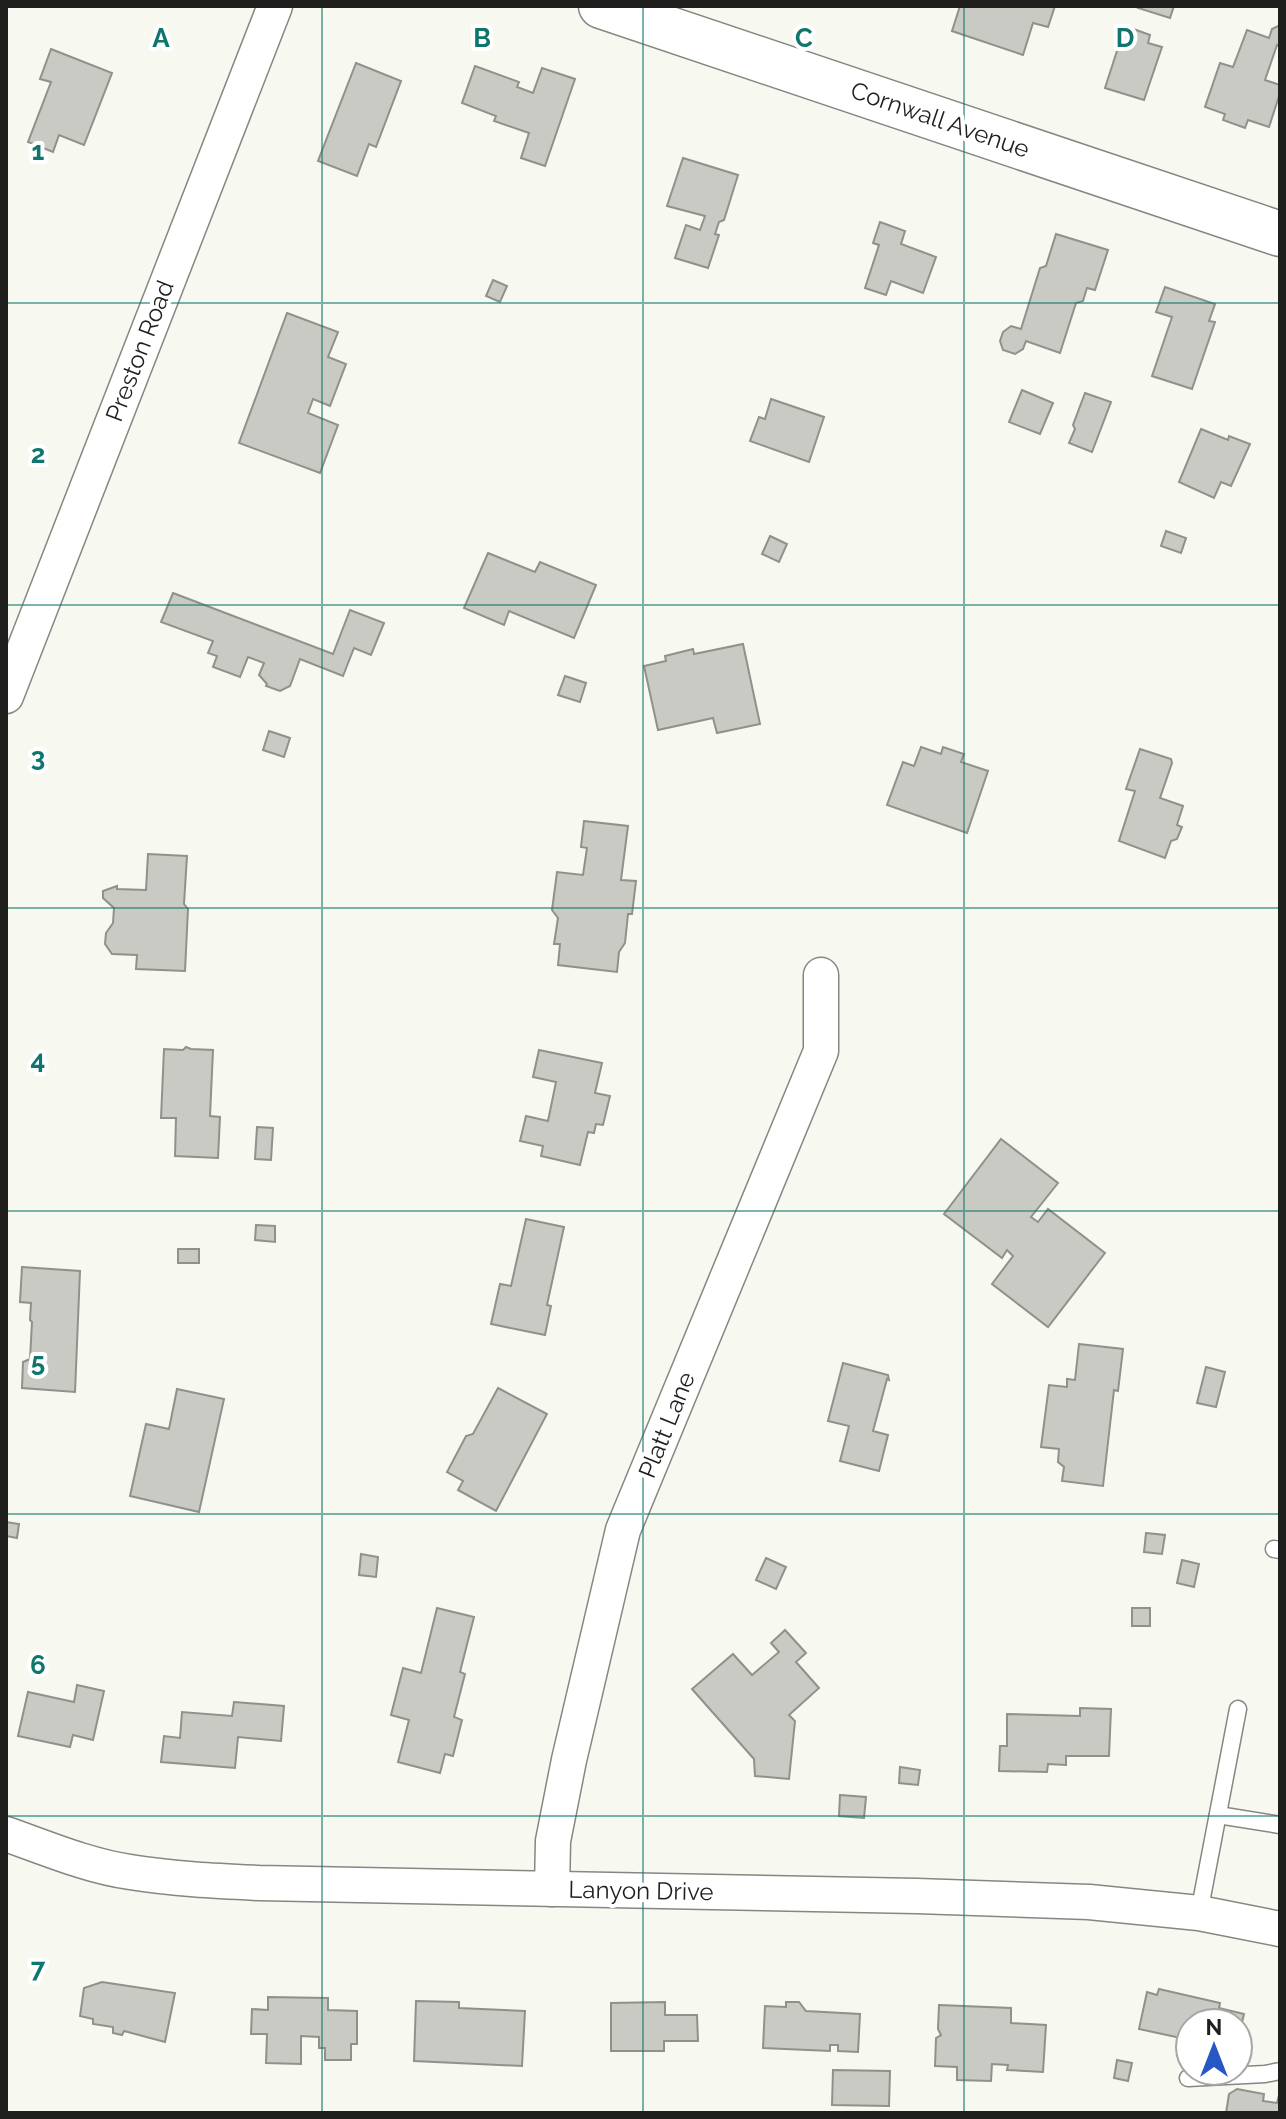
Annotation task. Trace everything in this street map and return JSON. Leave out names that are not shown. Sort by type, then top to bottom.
[{"type":"street","name":"Preston Road","points":[[6,696],[275,6]]},
{"type":"street","name":"Cornwall Avenue","points":[[616,8],[1280,234]]},
{"type":"street","name":"Platt Lane","points":[[552,1889],[553,1841],[569,1760],[623,1530],[821,1051],[821,975]]},
{"type":"street","name":"Lanyon Drive","points":[[6,1834],[68,1856],[127,1872],[193,1879],[1075,1901],[1199,1913],[1280,1929]]},
{"type":"lane","points":[[1199,1913],[1238,1709]]},
{"type":"lane","points":[[1218,1815],[1280,1825]]},
{"type":"lane","points":[[1254,2075],[1280,2071]]},
{"type":"building","points":[[960,6],[1055,6],[1048,27],[1033,23],[1023,55],[952,31]]},
{"type":"building","points":[[1139,6],[1174,6],[1170,18]]},
{"type":"building","points":[[1280,25],[1280,47],[1277,45],[1265,80],[1280,85],[1269,127],[1248,120],[1245,128],[1223,120],[1225,114],[1205,107],[1220,63],[1233,67],[1247,30],[1269,38],[1272,29]]},
{"type":"building","points":[[1125,26],[1150,35],[1148,43],[1162,47],[1144,100],[1105,88]]},
{"type":"building","points":[[51,49],[112,73],[84,145],[59,135],[53,152],[28,142],[51,82],[40,79]]},
{"type":"building","points":[[356,63],[401,81],[376,147],[369,144],[357,176],[318,161]]},
{"type":"building","points":[[475,66],[519,82],[517,87],[533,93],[542,68],[575,79],[545,166],[521,158],[529,133],[494,121],[496,116],[462,103]]},
{"type":"building","points":[[683,158],[738,175],[724,220],[719,222],[715,234],[719,235],[708,268],[675,258],[686,225],[700,230],[705,216],[667,206]]},
{"type":"building","points":[[880,222],[905,231],[901,244],[936,257],[923,293],[891,281],[886,295],[865,288],[879,245],[873,243]]},
{"type":"building","points":[[1056,234],[1108,250],[1095,290],[1087,288],[1083,301],[1076,303],[1060,353],[1026,341],[1023,349],[1015,354],[1003,350],[1000,341],[1003,332],[1011,326],[1021,329],[1040,268],[1046,266]]},
{"type":"building","points":[[493,280],[507,286],[500,302],[486,296]]},
{"type":"building","points":[[1165,287],[1215,304],[1209,321],[1215,322],[1192,389],[1152,376],[1172,317],[1156,312]]},
{"type":"building","points":[[287,313],[338,332],[328,357],[346,364],[330,406],[313,399],[308,413],[338,425],[320,473],[239,443]]},
{"type":"building","points":[[1022,390],[1053,403],[1040,434],[1009,422]]},
{"type":"building","points":[[1085,393],[1111,402],[1092,452],[1069,443]]},
{"type":"building","points":[[771,399],[824,417],[809,462],[750,441],[759,417],[765,419]]},
{"type":"building","points":[[1201,429],[1228,440],[1229,436],[1250,444],[1231,486],[1221,482],[1214,498],[1179,482]]},
{"type":"building","points":[[1166,531],[1186,538],[1181,553],[1161,546]]},
{"type":"building","points":[[770,536],[787,544],[779,562],[762,554]]},
{"type":"building","points":[[488,553],[535,572],[540,562],[596,585],[574,638],[509,611],[504,625],[464,608]]},
{"type":"building","points":[[173,593],[333,654],[350,610],[384,623],[371,655],[354,648],[343,676],[300,659],[290,686],[280,691],[266,686],[259,675],[264,663],[248,657],[240,677],[213,667],[217,656],[208,653],[213,641],[161,622]]},
{"type":"building","points":[[743,644],[760,724],[717,733],[713,718],[658,730],[644,666],[666,661],[665,656],[693,649],[694,654]]},
{"type":"building","points":[[565,676],[586,683],[580,702],[558,695]]},
{"type":"building","points":[[269,731],[290,738],[284,757],[263,750]]},
{"type":"building","points":[[921,747],[941,754],[943,747],[964,754],[961,762],[988,771],[967,833],[887,805],[903,762],[914,766]]},
{"type":"building","points":[[1140,749],[1171,759],[1160,798],[1183,806],[1177,825],[1182,827],[1177,839],[1171,841],[1165,858],[1119,841],[1135,791],[1126,789]]},
{"type":"building","points":[[584,821],[628,826],[621,880],[636,881],[632,914],[628,914],[625,943],[619,952],[617,972],[558,965],[560,944],[554,944],[558,918],[552,910],[557,872],[583,875],[587,848],[581,847]]},
{"type":"building","points":[[148,854],[187,856],[185,971],[136,969],[137,955],[112,954],[105,944],[106,933],[113,923],[114,908],[103,898],[103,891],[117,886],[117,889],[146,890]]},
{"type":"building","points":[[186,1047],[213,1050],[210,1116],[220,1117],[218,1158],[175,1156],[176,1118],[161,1118],[164,1049],[183,1050]]},
{"type":"building","points":[[539,1050],[602,1063],[595,1093],[610,1096],[603,1125],[596,1124],[594,1133],[588,1132],[580,1165],[541,1156],[543,1146],[520,1141],[526,1116],[548,1121],[556,1082],[533,1077]]},
{"type":"building","points":[[257,1127],[273,1128],[271,1160],[255,1159]]},
{"type":"building","points":[[1001,1139],[1058,1183],[1031,1217],[1038,1222],[1048,1209],[1105,1253],[1048,1327],[992,1284],[1013,1256],[1007,1250],[1002,1258],[944,1214]]},
{"type":"building","points":[[526,1219],[564,1227],[547,1305],[551,1306],[545,1335],[491,1324],[500,1284],[511,1286]]},
{"type":"building","points":[[256,1225],[275,1226],[275,1242],[255,1240]]},
{"type":"building","points":[[178,1249],[199,1249],[199,1263],[178,1263]]},
{"type":"building","points":[[22,1267],[80,1271],[75,1392],[22,1388],[23,1362],[30,1359],[32,1322],[31,1303],[20,1302]]},
{"type":"building","points":[[1079,1344],[1123,1349],[1118,1391],[1114,1390],[1103,1486],[1062,1481],[1064,1467],[1058,1462],[1059,1449],[1041,1447],[1049,1385],[1067,1387],[1067,1379],[1075,1380]]},
{"type":"building","points":[[843,1363],[888,1375],[873,1431],[888,1435],[879,1471],[840,1461],[849,1426],[828,1421]]},
{"type":"building","points":[[1206,1367],[1225,1372],[1216,1407],[1197,1403]]},
{"type":"building","points":[[498,1388],[547,1414],[496,1511],[458,1490],[463,1481],[447,1472],[466,1436],[473,1434]]},
{"type":"building","points":[[177,1389],[224,1399],[199,1512],[130,1496],[146,1424],[169,1429]]},
{"type":"building","points":[[6,1522],[19,1524],[17,1538],[6,1536]]},
{"type":"building","points":[[1146,1533],[1165,1535],[1162,1554],[1144,1552]]},
{"type":"building","points":[[361,1554],[378,1557],[376,1577],[359,1575]]},
{"type":"building","points":[[766,1558],[786,1567],[776,1589],[756,1580]]},
{"type":"building","points":[[1182,1560],[1199,1564],[1194,1587],[1177,1583]]},
{"type":"building","points":[[437,1608],[474,1617],[460,1672],[465,1674],[454,1717],[462,1720],[453,1756],[445,1754],[440,1773],[398,1762],[409,1720],[391,1715],[403,1668],[421,1673]]},
{"type":"building","points":[[1132,1608],[1150,1608],[1150,1626],[1132,1626]]},
{"type":"building","points":[[785,1630],[806,1653],[796,1662],[819,1688],[789,1715],[795,1721],[789,1779],[755,1776],[754,1759],[692,1689],[733,1654],[752,1675],[779,1652],[771,1643]]},
{"type":"building","points":[[77,1685],[104,1691],[93,1740],[73,1735],[70,1747],[18,1736],[28,1692],[74,1702]]},
{"type":"building","points":[[234,1702],[284,1706],[281,1741],[238,1737],[235,1768],[161,1762],[164,1736],[180,1738],[182,1712],[232,1716]]},
{"type":"building","points":[[1080,1708],[1111,1709],[1109,1756],[1066,1756],[1066,1765],[1048,1764],[1047,1772],[999,1771],[1000,1746],[1007,1746],[1007,1714],[1080,1716]]},
{"type":"building","points":[[900,1767],[920,1770],[918,1785],[899,1783]]},
{"type":"building","points":[[840,1795],[866,1797],[864,1818],[839,1816]]},
{"type":"building","points":[[102,1982],[175,1993],[165,2042],[124,2031],[122,2035],[113,2033],[113,2027],[93,2024],[93,2019],[80,2016],[84,1988]]},
{"type":"building","points":[[1159,1989],[1220,2003],[1219,2007],[1174,2007],[1174,2037],[1139,2029],[1147,1992],[1157,1995]]},
{"type":"building","points":[[268,1997],[328,1998],[328,2010],[357,2011],[357,2044],[351,2044],[351,2060],[325,2060],[325,2048],[319,2048],[319,2037],[301,2036],[301,2064],[266,2063],[267,2034],[251,2034],[252,2009],[268,2010]]},
{"type":"building","points":[[416,2001],[459,2002],[459,2008],[525,2011],[522,2066],[414,2061]]},
{"type":"building","points":[[665,2002],[665,2015],[697,2015],[698,2041],[664,2041],[664,2051],[611,2051],[611,2003]]},
{"type":"building","points":[[786,2002],[799,2002],[806,2011],[860,2014],[858,2052],[838,2051],[838,2045],[830,2045],[830,2051],[763,2048],[765,2006],[786,2007]]},
{"type":"building","points":[[939,2005],[1011,2008],[1011,2023],[1046,2025],[1043,2072],[1007,2070],[1008,2065],[992,2064],[991,2081],[957,2080],[957,2067],[935,2066],[936,2038],[941,2035],[938,2029]]},
{"type":"building","points":[[1117,2060],[1132,2063],[1128,2081],[1114,2078]]},
{"type":"building","points":[[833,2070],[890,2071],[889,2106],[832,2105]]},
{"type":"building","points":[[1237,2089],[1264,2094],[1263,2101],[1277,2103],[1280,2091],[1280,2113],[1226,2113],[1229,2094]]}]
